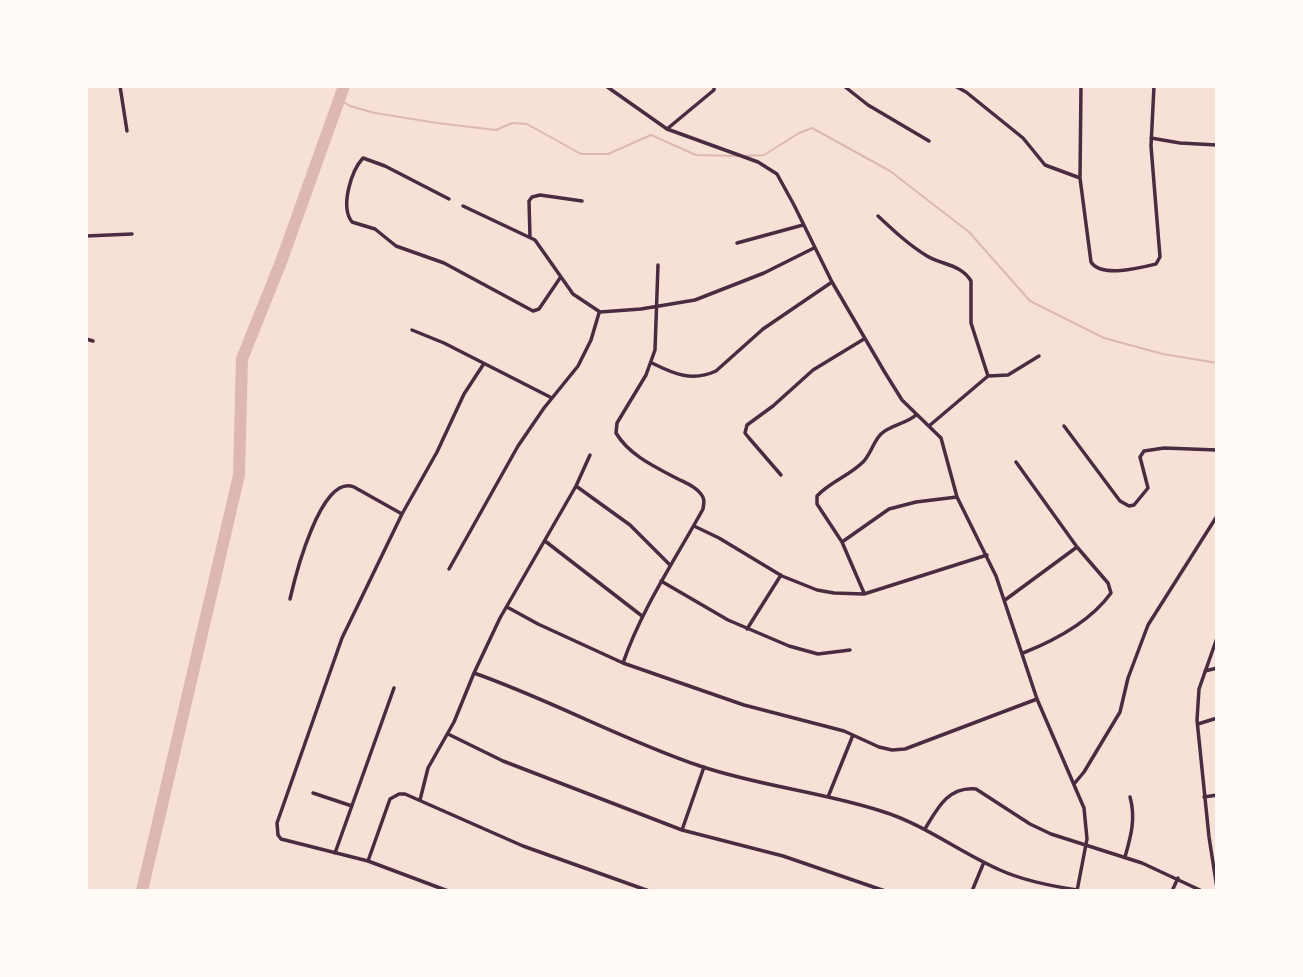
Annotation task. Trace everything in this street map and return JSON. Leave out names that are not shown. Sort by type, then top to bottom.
[{"type":"street","points":[[120,86],[127,131]]},
{"type":"street","points":[[474,673],[503,683],[613,733],[704,767],[881,810],[925,829],[947,844],[1000,871],[1077,891],[1087,846],[1084,808],[1037,699],[1005,600],[987,555],[957,497],[944,446],[929,426],[902,400],[864,339],[777,174],[758,162],[667,129],[606,86]]},
{"type":"street","points":[[667,129],[714,90],[714,86]]},
{"type":"street","points":[[845,86],[868,105],[929,141]]},
{"type":"street","points":[[954,86],[966,92],[1023,138],[1045,165],[1080,178]]},
{"type":"street","points":[[1081,86],[1080,178],[1091,262],[1095,268],[1130,270],[1156,264],[1160,257],[1151,138],[1154,86]]},
{"type":"street","points":[[1151,138],[1217,145]]},
{"type":"street","points":[[449,199],[385,166],[363,158],[355,172],[346,209],[352,222],[375,229],[396,246],[444,263],[533,312],[539,309],[560,278]]},
{"type":"street","points":[[530,237],[531,197],[540,195],[582,201]]},
{"type":"street","points":[[463,206],[530,237],[560,278],[582,302],[600,312],[695,300],[764,273],[814,248]]},
{"type":"street","points":[[878,216],[906,241],[931,258],[968,275],[971,281],[971,323],[988,376]]},
{"type":"street","points":[[737,243],[803,225]]},
{"type":"street","points":[[86,236],[132,234]]},
{"type":"street","points":[[623,663],[642,616],[704,509],[703,495],[687,483],[640,458],[616,433],[617,424],[652,363],[655,350],[658,265]]},
{"type":"street","points":[[652,363],[678,375],[703,377],[716,371],[763,329],[832,282]]},
{"type":"street","points":[[449,569],[518,446],[551,398],[578,366],[591,340],[600,312]]},
{"type":"street","points":[[412,330],[444,343],[551,398]]},
{"type":"street","points":[[781,475],[749,438],[746,433],[747,425],[813,370],[864,339]]},
{"type":"street","points":[[86,340],[93,341]]},
{"type":"street","points":[[929,426],[988,376],[1007,375],[1040,356]]},
{"type":"street","points":[[448,891],[368,861],[281,839],[277,823],[342,638],[402,514],[437,452],[464,394],[483,365]]},
{"type":"street","points":[[864,594],[842,542],[817,504],[817,496],[860,465],[869,456],[883,432],[916,415]]},
{"type":"street","points":[[1064,426],[1119,501],[1129,506],[1134,505],[1148,488],[1140,457],[1143,451],[1164,448],[1217,450]]},
{"type":"street","points":[[421,800],[425,775],[448,734],[474,673],[507,607],[576,486],[590,455]]},
{"type":"street","points":[[1016,462],[1077,547],[1108,583],[1111,593],[1092,614],[1064,634],[1023,653]]},
{"type":"street","points":[[576,486],[630,525],[670,565]]},
{"type":"street","points":[[290,599],[297,569],[316,515],[342,487],[355,487],[402,514]]},
{"type":"street","points":[[842,542],[889,509],[957,497]]},
{"type":"street","points":[[1074,784],[1084,772],[1119,712],[1128,678],[1148,625],[1217,516]]},
{"type":"street","points":[[694,526],[780,575],[817,590],[864,594],[987,555]]},
{"type":"street","points":[[545,541],[642,616]]},
{"type":"street","points":[[1005,600],[1077,547]]},
{"type":"street","points":[[747,629],[780,575]]},
{"type":"street","points":[[661,581],[747,629],[805,652],[826,654],[850,650]]},
{"type":"street","points":[[507,607],[623,663],[744,705],[822,725],[892,750],[905,749],[1037,699]]},
{"type":"street","points":[[1217,638],[1199,689],[1198,724],[1204,797],[1217,888]]},
{"type":"street","points":[[1205,671],[1217,668]]},
{"type":"street","points":[[335,853],[394,688]]},
{"type":"street","points":[[1198,724],[1217,718]]},
{"type":"street","points":[[448,734],[503,761],[682,830],[783,856],[885,891]]},
{"type":"street","points":[[828,797],[853,735]]},
{"type":"street","points":[[682,830],[704,767]]},
{"type":"street","points":[[925,829],[949,795],[968,788],[976,789],[1030,824],[1125,857],[1178,878],[1202,891]]},
{"type":"street","points":[[313,793],[352,806]]},
{"type":"street","points":[[368,861],[390,799],[405,794],[523,846],[649,891]]},
{"type":"street","points":[[1204,797],[1217,795]]},
{"type":"street","points":[[1125,857],[1134,819],[1130,797]]},
{"type":"street","points":[[972,891],[984,862]]},
{"type":"street","points":[[1172,891],[1178,878]]},
{"type":"waterway","points":[[142,891],[239,475],[242,359],[281,262],[344,86]]},
{"type":"waterway","points":[[340,100],[350,106],[375,113],[437,123],[496,130],[512,123],[527,124],[581,154],[608,154],[651,135],[696,155],[738,156]]},
{"type":"waterway","points":[[743,156],[764,155],[812,128],[890,171],[969,232],[1030,301],[1104,338],[1163,354],[1217,363]]}]
